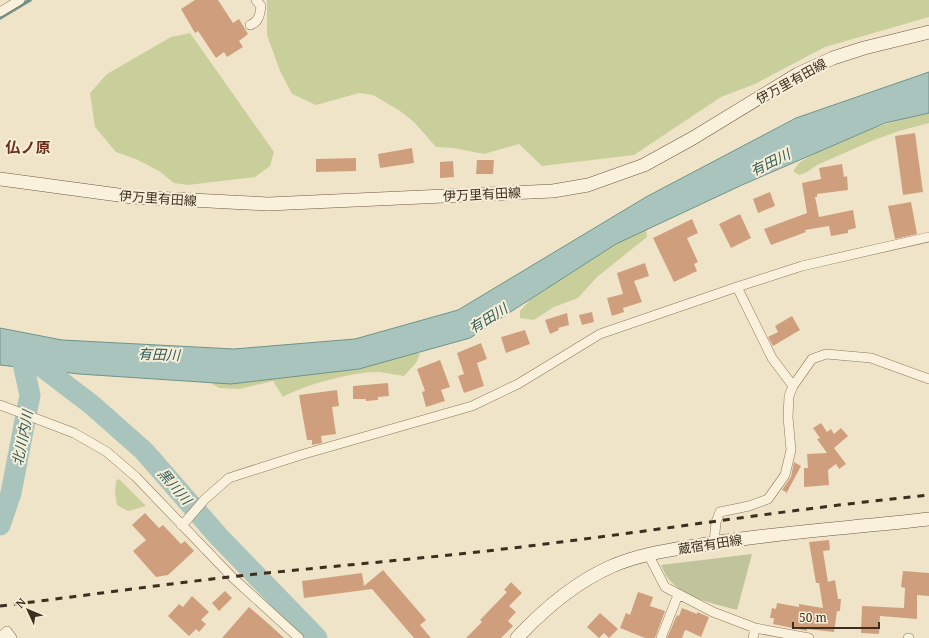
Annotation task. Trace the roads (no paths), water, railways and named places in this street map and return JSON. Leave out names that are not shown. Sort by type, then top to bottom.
[{"type":"main road","name":"伊万里有田線","points":[[0,179],[132,197],[268,204],[553,190],[588,185],[644,165],[693,138],[798,74],[833,58],[864,48],[929,32]]},
{"type":"main road","name":"蔵宿有田線","points":[[517,638],[553,604],[577,586],[610,567],[648,554],[772,535],[929,519]]},
{"type":"street","points":[[0,12],[20,0]]},
{"type":"street","points":[[250,25],[254,24],[259,17],[261,6],[256,0]]},
{"type":"street","points":[[183,523],[229,478],[304,454],[472,406],[518,384],[600,334],[802,266],[929,237]]},
{"type":"street","points":[[737,287],[772,358],[793,386]]},
{"type":"street","points":[[714,543],[716,522],[720,512],[749,506],[768,499],[785,475],[791,450],[788,417],[789,396],[793,386],[812,359],[826,354],[871,358],[929,379]]},
{"type":"street","points":[[0,405],[74,433],[107,452],[136,477],[183,523],[232,577],[299,638]]},
{"type":"street","points":[[648,554],[665,587],[678,595],[713,612],[755,628],[809,638]]},
{"type":"street","points":[[661,638],[678,595]]},
{"type":"street","points":[[753,638],[755,628]]},
{"type":"street","points":[[0,637],[7,631],[12,638]]},
{"type":"water","name":"有田川","points":[[929,72],[929,113],[885,123],[742,185],[616,244],[470,338],[359,369],[231,384],[79,374],[0,365],[0,328],[62,340],[234,349],[355,339],[458,310],[646,197],[796,118]]},
{"type":"waterway","points":[[0,18],[30,0]]},
{"type":"waterway","name":"北川内川","points":[[0,525],[11,493],[30,395],[20,350]]},
{"type":"waterway","name":"黒川川","points":[[24,353],[92,405],[144,451],[219,537],[317,638]]},
{"type":"railway","points":[[0,606],[185,582],[586,539],[831,506],[929,495]]},
{"type":"district","name":"仏ノ原","points":[[28,147]]}]
